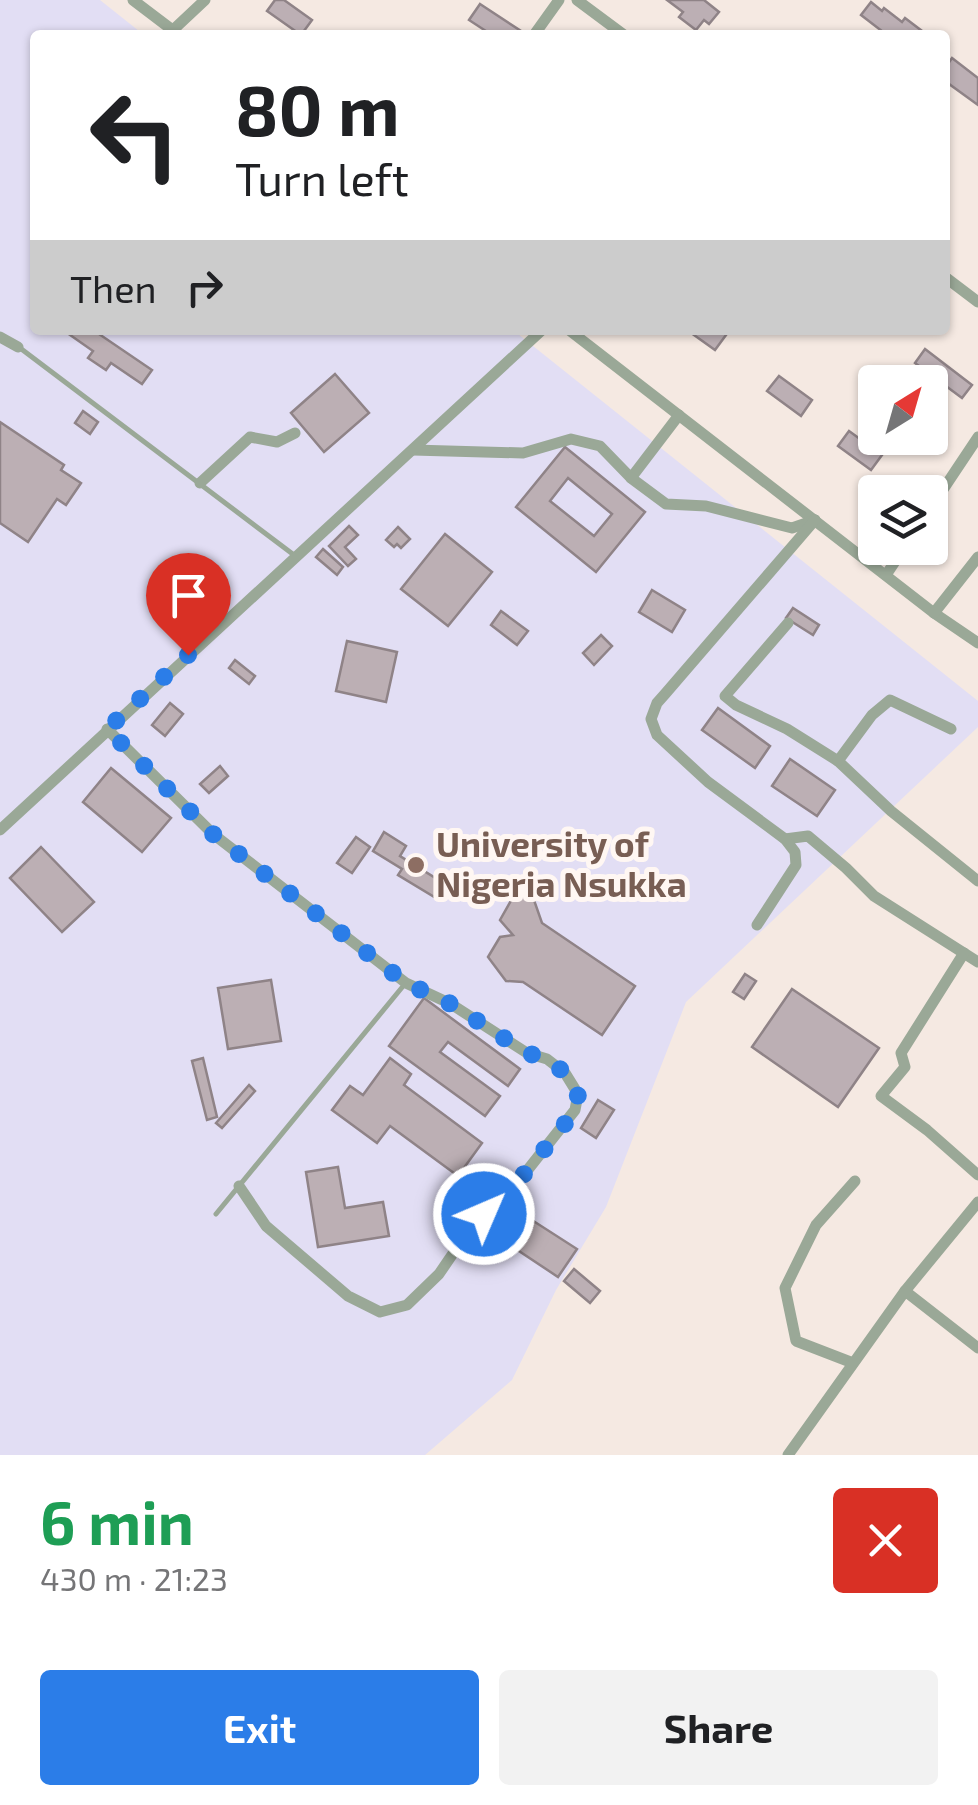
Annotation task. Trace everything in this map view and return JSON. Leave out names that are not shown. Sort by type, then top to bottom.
[{"type":"street","points":[[133,0],[172,30]]},
{"type":"street","points":[[179,30],[205,0]]},
{"type":"street","points":[[538,30],[559,0]]},
{"type":"street","points":[[577,0],[617,30]]},
{"type":"street","points":[[950,282],[978,302]]},
{"type":"street","points":[[0,830],[537,335]]},
{"type":"street","points":[[575,335],[978,643]]},
{"type":"street","points":[[0,337],[18,347]]},
{"type":"street","points":[[632,478],[679,415]]},
{"type":"street","points":[[200,483],[250,436],[277,442],[295,433]]},
{"type":"street","points":[[948,482],[978,437]]},
{"type":"street","points":[[413,450],[523,453],[571,439],[600,446],[666,504],[706,506],[792,528],[815,520]]},
{"type":"street","points":[[757,925],[796,865],[795,852],[786,839],[708,782],[657,735],[651,720],[664,694],[815,520]]},
{"type":"street","points":[[934,613],[978,557]]},
{"type":"street","points":[[886,575],[893,565]]},
{"type":"street","points":[[788,624],[725,696],[736,706],[787,728],[838,762],[978,882]]},
{"type":"street","points":[[838,762],[872,715],[890,700],[951,728]]},
{"type":"street","points":[[107,729],[213,834],[406,983],[451,1004],[527,1053],[547,1059],[565,1073],[578,1094],[576,1110],[526,1172],[479,1219],[438,1274],[407,1304],[380,1312],[348,1296],[266,1226],[238,1186]]},
{"type":"street","points":[[786,839],[808,836],[874,896],[978,962]]},
{"type":"street","points":[[964,952],[901,1053],[904,1067],[881,1096],[978,1175]]},
{"type":"street","points":[[854,1181],[816,1225],[785,1288],[796,1341],[854,1364]]},
{"type":"street","points":[[788,1455],[905,1291],[978,1202]]},
{"type":"street","points":[[905,1291],[978,1348]]},
{"type":"lane","points":[[18,347],[297,556]]},
{"type":"lane","points":[[216,1214],[406,983]]},
{"type":"shaded area","name":"University of Nigeria Nsukka","points":[[0,0],[100,0],[138,30],[30,30],[30,335],[519,335],[978,701],[978,727],[686,1002],[606,1207],[556,1290],[512,1380],[425,1455],[0,1455]]},
{"type":"building","points":[[275,0],[284,0],[312,20],[305,30],[294,30],[267,11]]},
{"type":"building","points":[[667,0],[704,0],[719,12],[709,24],[704,20],[696,30],[679,17],[683,12]]},
{"type":"building","points":[[871,2],[921,30],[880,30],[861,15]]},
{"type":"building","points":[[480,4],[519,30],[484,30],[469,20]]},
{"type":"building","points":[[952,58],[978,78],[978,105],[950,85]]},
{"type":"building","points":[[70,335],[100,335],[152,370],[142,384],[111,363],[106,370],[88,358],[93,351]]},
{"type":"building","points":[[694,335],[726,335],[715,350]]},
{"type":"building","points":[[925,349],[946,365],[918,365],[915,363]]},
{"type":"building","points":[[948,367],[972,385],[962,398],[948,388]]},
{"type":"building","points":[[335,374],[369,413],[324,452],[291,413]]},
{"type":"building","points":[[779,376],[812,400],[801,416],[767,391]]},
{"type":"building","points":[[83,411],[98,422],[90,434],[75,423]]},
{"type":"building","points":[[0,422],[64,465],[61,470],[81,483],[66,505],[57,499],[28,542],[0,523]]},
{"type":"building","points":[[849,431],[858,438],[858,455],[882,455],[871,470],[838,446]]},
{"type":"building","points":[[565,447],[645,512],[596,572],[516,507]],"holes":[[[568,478],[612,514],[594,536],[550,501]]]},
{"type":"building","points":[[349,526],[358,535],[345,547],[356,559],[348,566],[329,546]]},
{"type":"building","points":[[398,527],[410,539],[401,548],[386,540]]},
{"type":"building","points":[[445,534],[492,572],[448,626],[401,589]]},
{"type":"building","points":[[323,549],[343,567],[337,575],[316,557]]},
{"type":"building","points":[[652,590],[685,610],[672,632],[639,612]]},
{"type":"building","points":[[793,608],[819,625],[813,635],[786,618]]},
{"type":"building","points":[[501,611],[528,631],[517,645],[491,625]]},
{"type":"building","points":[[601,635],[612,646],[594,665],[583,653]]},
{"type":"building","points":[[347,641],[397,652],[386,702],[336,691]]},
{"type":"building","points":[[235,660],[255,676],[249,684],[229,668]]},
{"type":"building","points":[[170,703],[183,714],[165,736],[152,725]]},
{"type":"building","points":[[718,708],[770,746],[755,768],[702,730]]},
{"type":"building","points":[[790,759],[835,790],[817,816],[772,786]]},
{"type":"building","points":[[220,766],[228,776],[209,793],[200,784]]},
{"type":"building","points":[[111,768],[171,818],[142,852],[83,802]]},
{"type":"building","points":[[384,832],[406,846],[400,856],[445,884],[436,898],[398,875],[402,869],[373,851]]},
{"type":"building","points":[[356,837],[370,847],[352,873],[337,863]]},
{"type":"building","points":[[41,847],[94,902],[62,932],[10,878]]},
{"type":"building","points":[[517,890],[534,900],[542,923],[635,986],[602,1035],[523,982],[506,981],[488,957],[500,937],[513,935],[500,920]]},
{"type":"building","points":[[745,974],[756,981],[744,999],[733,992]]},
{"type":"building","points":[[271,980],[281,1041],[228,1049],[218,988]]},
{"type":"building","points":[[792,989],[879,1048],[838,1107],[752,1047]]},
{"type":"building","points":[[424,998],[520,1069],[508,1086],[448,1042],[440,1052],[500,1096],[485,1116],[389,1046]]},
{"type":"building","points":[[203,1058],[217,1117],[207,1120],[192,1061]]},
{"type":"building","points":[[390,1058],[411,1074],[404,1085],[482,1143],[458,1176],[390,1126],[377,1143],[332,1110],[350,1086],[363,1095]]},
{"type":"building","points":[[249,1085],[255,1091],[222,1128],[216,1123]]},
{"type":"building","points":[[598,1100],[614,1110],[596,1138],[581,1128]]},
{"type":"building","points":[[338,1167],[345,1208],[383,1202],[389,1236],[318,1247],[306,1172]]},
{"type":"building","points":[[510,1206],[577,1249],[558,1277],[492,1233]]},
{"type":"building","points":[[574,1269],[600,1291],[590,1303],[564,1281]]},
{"type":"place","name":"University of Nigeria Nsukka","points":[[416,865]]},
{"type":"route","points":[[188,655],[107,729],[213,834],[406,983],[451,1004],[527,1053],[547,1059],[565,1073],[578,1094],[576,1110],[526,1172],[484,1214]]}]
